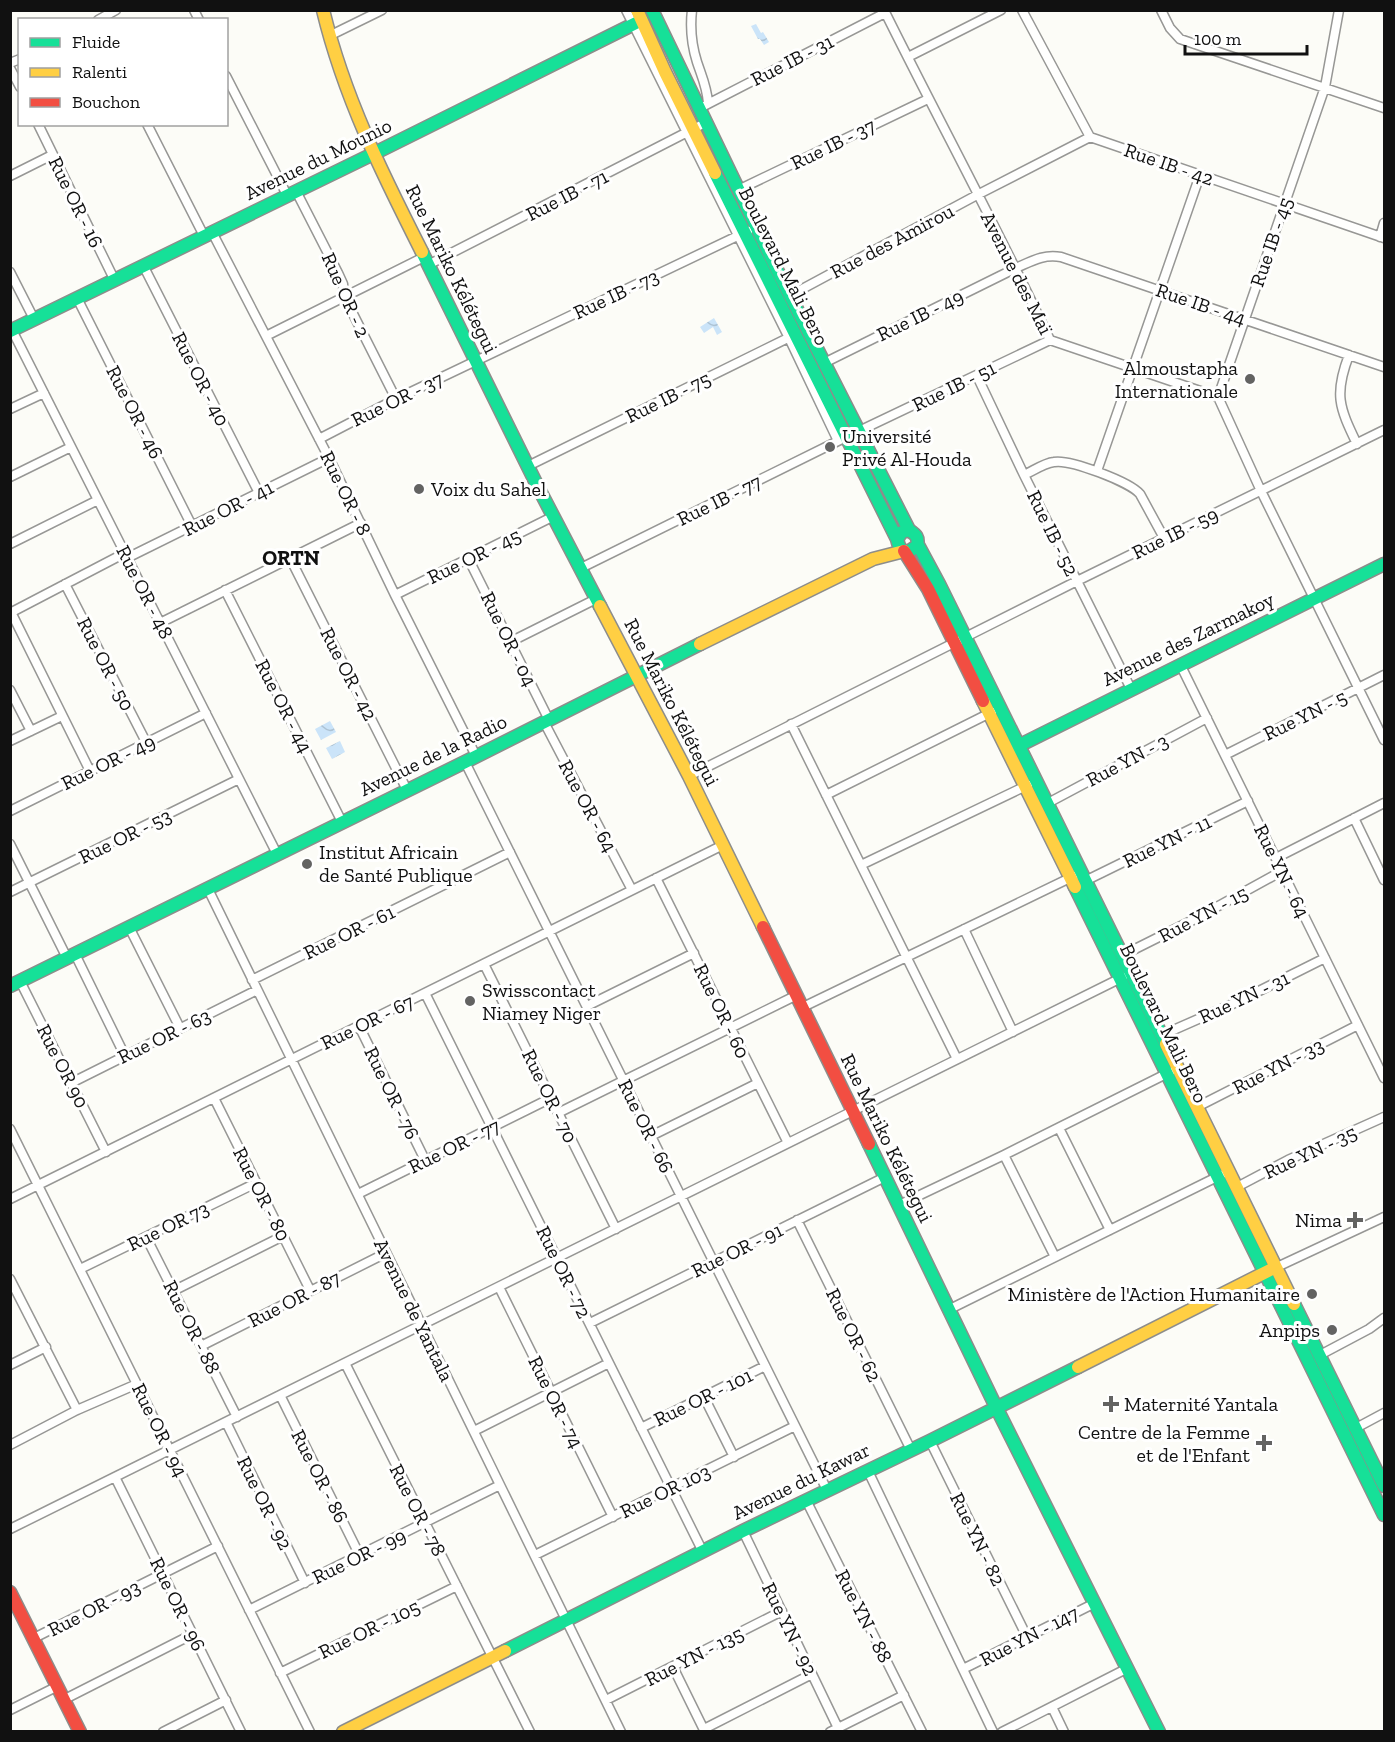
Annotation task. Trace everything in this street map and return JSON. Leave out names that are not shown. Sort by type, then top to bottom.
[{"type":"street","points":[[102,18],[116,10]]},
{"type":"street","name":"Rue Mariko Kélétegui","points":[[323,10],[350,100],[373,154],[528,466],[689,776],[996,1407],[1159,1731]]},
{"type":"street","points":[[329,36],[382,10]]},
{"type":"street","name":"Boulevard Mali Bero","points":[[626,10],[637,18],[690,131],[747,232],[897,538]]},
{"type":"street","points":[[692,10],[690,26],[697,62],[707,89],[703,106]]},
{"type":"street","points":[[908,57],[1000,10]]},
{"type":"street","points":[[1022,10],[1090,137]]},
{"type":"street","points":[[1161,10],[1170,28],[1180,39],[1384,108]]},
{"type":"street","name":"Rue IB - 45","points":[[1218,398],[1325,87],[1339,10]]},
{"type":"street","name":"Boulevard Mali Bero","points":[[654,11],[703,106],[705,123],[738,190],[747,232],[791,295],[798,334],[824,363],[848,437],[909,530]]},
{"type":"street","name":"Rue IB - 31","points":[[703,106],[885,12]]},
{"type":"street","name":"Avenue des Maï","points":[[885,12],[1016,268],[1050,340],[1218,398]]},
{"type":"street","name":"Avenue du Mounio","points":[[11,330],[373,154],[637,18]]},
{"type":"street","points":[[10,68],[18,83]]},
{"type":"street","name":"Rue OR - 2","points":[[228,80],[338,273],[343,284],[344,296],[396,399]]},
{"type":"street","name":"Rue IB - 37","points":[[738,190],[928,99]]},
{"type":"street","name":"Rue IB - 71","points":[[266,336],[344,296],[426,261],[705,123]]},
{"type":"street","name":"Rue OR - 16","points":[[39,126],[114,279]]},
{"type":"street","name":"Rue OR - 8","points":[[148,126],[266,336],[329,458],[471,759]]},
{"type":"street","name":"Rue IB - 42","points":[[1090,137],[1382,238]]},
{"type":"street","name":"Rue des Amirou","points":[[791,295],[1090,137]]},
{"type":"street","points":[[10,176],[52,155]]},
{"type":"street","points":[[1098,471],[1200,175]]},
{"type":"street","points":[[1382,238],[1384,223]]},
{"type":"street","name":"Rue IB - 73","points":[[476,361],[747,232]]},
{"type":"street","name":"Rue IB - 44","points":[[1016,268],[1051,255],[1061,257],[1384,368]]},
{"type":"street","name":"Rue OR - 40","points":[[143,266],[259,493]]},
{"type":"street","name":"Rue IB - 49","points":[[824,363],[1016,268]]},
{"type":"street","points":[[10,272],[34,319]]},
{"type":"street","name":"Rue OR - 46","points":[[77,298],[192,526]]},
{"type":"street","name":"Rue OR - 48","points":[[11,330],[277,854]]},
{"type":"street","name":"Rue IB - 75","points":[[528,466],[798,334]]},
{"type":"street","name":"Rue IB - 51","points":[[848,437],[1050,340]]},
{"type":"street","points":[[1349,355],[1340,383],[1339,397],[1342,411],[1357,444]]},
{"type":"street","name":"Rue OR - 37","points":[[319,439],[476,361]]},
{"type":"street","name":"Rue IB - 52","points":[[977,376],[1131,689]]},
{"type":"street","points":[[10,409],[44,393]]},
{"type":"street","points":[[1218,398],[1261,491],[1384,740]]},
{"type":"street","name":"Rue IB - 59","points":[[689,776],[1384,430]]},
{"type":"street","name":"Rue IB - 77","points":[[581,568],[848,437]]},
{"type":"street","points":[[10,477],[72,447]]},
{"type":"street","name":"Rue OR - 41","points":[[11,612],[329,458]]},
{"type":"street","points":[[1024,475],[1055,461],[1062,461],[1098,471],[1136,488],[1164,538]]},
{"type":"street","points":[[10,544],[98,500]]},
{"type":"street","name":"Rue OR - 45","points":[[395,595],[554,516]]},
{"type":"street","points":[[160,623],[361,523]]},
{"type":"street","points":[[913,531],[918,537],[918,545],[914,550],[873,559],[902,532],[913,531]]},
{"type":"street","points":[[897,538],[898,546],[904,551]]},
{"type":"street","name":"Boulevard Mali Bero","points":[[918,545],[939,584],[960,640],[1031,783],[1070,878],[1162,1035],[1172,1071],[1197,1107],[1223,1174],[1237,1187],[1271,1270],[1320,1355],[1384,1486]]},
{"type":"street","name":"Boulevard Mali Bero","points":[[904,551],[960,640]]},
{"type":"street","name":"Rue OR - 42","points":[[290,558],[407,790]]},
{"type":"street","name":"Rue OR - 04","points":[[468,558],[546,721]]},
{"type":"street","name":"Avenue de la Radio","points":[[15,984],[873,559]]},
{"type":"street","name":"Avenue des Zarmakoy","points":[[1014,748],[1384,564]]},
{"type":"street","name":"Rue OR - 50","points":[[65,584],[147,744]]},
{"type":"street","name":"Rue OR - 44","points":[[225,590],[342,822]]},
{"type":"street","points":[[510,642],[596,599]]},
{"type":"street","points":[[11,612],[90,771]]},
{"type":"street","name":"Rue YN - 64","points":[[1180,664],[1384,1078]]},
{"type":"street","name":"Rue YN - 5","points":[[1225,754],[1384,675]]},
{"type":"street","points":[[10,690],[31,731]]},
{"type":"street","points":[[826,795],[995,711]]},
{"type":"street","name":"Rue OR - 49","points":[[10,811],[206,713]]},
{"type":"street","points":[[10,741],[62,716]]},
{"type":"street","name":"Rue YN - 3","points":[[1048,803],[1207,718]]},
{"type":"street","name":"Rue OR - 64","points":[[546,721],[632,890]]},
{"type":"street","points":[[791,724],[957,1059]]},
{"type":"street","name":"Rue OR - 66","points":[[471,759],[510,852],[827,1490]]},
{"type":"street","name":"Rue OR - 53","points":[[10,892],[239,779]]},
{"type":"street","points":[[861,865],[1031,783]]},
{"type":"street","name":"Boulevard Mali Bero","points":[[1031,783],[1048,803],[1085,876],[1123,955],[1126,976],[1271,1270],[1383,1507]]},
{"type":"street","name":"Rue YN - 11","points":[[801,1008],[1070,878],[1085,876],[1248,801]]},
{"type":"street","points":[[1276,858],[1384,803]]},
{"type":"street","points":[[1354,818],[1384,880]]},
{"type":"street","points":[[10,844],[125,1056]]},
{"type":"street","name":"Rue OR - 67","points":[[10,1199],[723,846]]},
{"type":"street","name":"Rue OR - 61","points":[[252,980],[510,852]]},
{"type":"street","name":"Rue YN - 15","points":[[1123,955],[1282,871]]},
{"type":"street","name":"Rue OR - 60","points":[[657,878],[788,1143]]},
{"type":"street","name":"Avenue de Yantala","points":[[207,889],[621,1731]]},
{"type":"street","points":[[129,927],[180,1028]]},
{"type":"street","points":[[964,929],[1013,1032]]},
{"type":"street","points":[[586,1006],[694,953]]},
{"type":"street","name":"Rue YN - 31","points":[[1162,1035],[1325,958]]},
{"type":"street","name":"Rue OR - 70","points":[[484,964],[616,1229]]},
{"type":"street","points":[[10,1529],[1126,976]]},
{"type":"street","name":"Rue OR 90","points":[[15,984],[71,1083],[106,1152]]},
{"type":"street","name":"Rue OR - 63","points":[[71,1083],[257,990]]},
{"type":"street","name":"Rue OR - 72","points":[[425,993],[703,1552]]},
{"type":"street","points":[[558,1113],[795,996]]},
{"type":"street","name":"Rue YN - 33","points":[[1197,1107],[1358,1025]]},
{"type":"street","name":"Rue OR - 76","points":[[358,1026],[425,1160]]},
{"type":"street","points":[[899,1205],[1172,1071]]},
{"type":"street","points":[[651,1136],[758,1083]]},
{"type":"street","name":"Rue OR - 80","points":[[214,1098],[310,1290]]},
{"type":"street","name":"Rue OR - 77","points":[[358,1194],[551,1098]]},
{"type":"street","name":"Rue YN - 35","points":[[1237,1187],[1288,1160],[1384,1117]]},
{"type":"street","points":[[1059,1128],[1110,1230]]},
{"type":"street","name":"Rue OR - 94","points":[[10,1129],[310,1731]]},
{"type":"street","points":[[1004,1155],[1055,1257]]},
{"type":"street","points":[[950,1309],[1223,1174]]},
{"type":"street","name":"Rue OR - 91","points":[[590,1323],[885,1177]]},
{"type":"street","name":"Rue OR 73","points":[[80,1269],[256,1183]]},
{"type":"street","points":[[1271,1270],[1384,1217]]},
{"type":"street","name":"Rue OR - 62","points":[[797,1221],[911,1450]]},
{"type":"street","points":[[173,1292],[283,1236]]},
{"type":"street","name":"Rue OR - 88","points":[[146,1237],[237,1417]]},
{"type":"street","name":"Rue OR - 87","points":[[201,1346],[386,1253]]},
{"type":"street","name":"Avenue du Kawar","points":[[343,1731],[743,1530],[930,1441],[1271,1270]]},
{"type":"street","points":[[12,1285],[77,1410]]},
{"type":"street","name":"Rue OR - 74","points":[[499,1287],[613,1516]]},
{"type":"street","points":[[1320,1355],[1370,1329],[1384,1318]]},
{"type":"street","points":[[10,1365],[45,1347]]},
{"type":"street","name":"Rue OR - 78","points":[[345,1363],[530,1731]]},
{"type":"street","points":[[474,1431],[609,1363]]},
{"type":"street","name":"Rue OR - 101","points":[[641,1428],[765,1366]]},
{"type":"street","points":[[10,1445],[77,1410],[137,1384]]},
{"type":"street","name":"Rue OR - 86","points":[[280,1395],[360,1556]]},
{"type":"street","points":[[704,1397],[734,1457]]},
{"type":"street","points":[[1356,1428],[1384,1413]]},
{"type":"street","name":"Rue OR - 92","points":[[226,1422],[305,1583]]},
{"type":"street","name":"Rue OR 103","points":[[535,1556],[795,1426]]},
{"type":"street","name":"Rue YN - 82","points":[[930,1441],[1027,1637]]},
{"type":"street","points":[[867,1471],[993,1731]]},
{"type":"street","name":"Rue OR - 96","points":[[115,1477],[241,1731]]},
{"type":"street","name":"Rue OR - 99","points":[[249,1610],[500,1485]]},
{"type":"street","name":"Rue YN - 88","points":[[806,1500],[922,1731]]},
{"type":"street","name":"Rue YN - 92","points":[[743,1530],[812,1674],[834,1730]]},
{"type":"street","name":"Rue OR - 93","points":[[34,1638],[218,1546]]},
{"type":"street","name":"Rue OR - 105","points":[[280,1672],[457,1586]]},
{"type":"street","points":[[10,1592],[81,1731]]},
{"type":"street","name":"Rue YN - 147","points":[[963,1669],[1095,1603]]},
{"type":"street","name":"Rue YN - 135","points":[[606,1700],[782,1611]]},
{"type":"street","points":[[65,1699],[193,1634]]},
{"type":"street","points":[[673,1667],[704,1730],[812,1674]]},
{"type":"street","points":[[1002,1731],[1128,1668]]},
{"type":"street","points":[[10,1710],[58,1686]]},
{"type":"street","points":[[834,1730],[904,1695]]},
{"type":"street","points":[[163,1731],[226,1700]]},
{"type":"street","points":[[1052,1707],[1064,1731]]},
{"type":"water","points":[[756,24],[769,42],[764,45],[751,26]]},
{"type":"water","points":[[714,318],[722,332],[717,335],[713,327],[704,333],[700,327]]},
{"type":"water","points":[[330,721],[336,732],[321,740],[315,729]]},
{"type":"water","points":[[340,741],[345,752],[332,759],[326,748]]},
{"type":"traffic: fast","points":[[652,10],[778,272],[909,530]]},
{"type":"traffic: fast","points":[[10,331],[642,20]]},
{"type":"traffic: fast","points":[[715,173],[899,546],[903,551],[908,552],[917,546],[918,540],[909,530],[902,532],[897,539]]},
{"type":"traffic: fast","points":[[422,252],[539,489],[600,606]]},
{"type":"traffic: fast","points":[[918,545],[1166,1044]]},
{"type":"traffic: fast","points":[[1012,749],[1384,564]]},
{"type":"traffic: fast","points":[[10,986],[700,644]]},
{"type":"traffic: fast","points":[[1075,887],[1384,1515]]},
{"type":"traffic: fast","points":[[869,1144],[996,1407],[1159,1732]]},
{"type":"traffic: fast","points":[[1294,1304],[1384,1486]]},
{"type":"traffic: fast","points":[[505,1651],[743,1531],[1078,1367]]},
{"type":"traffic: slow","points":[[323,10],[342,73],[365,134],[422,252]]},
{"type":"traffic: slow","points":[[637,10],[715,173]]},
{"type":"traffic: slow","points":[[700,644],[873,559],[904,551]]},
{"type":"traffic: slow","points":[[600,606],[689,776],[763,927]]},
{"type":"traffic: slow","points":[[983,701],[1075,887]]},
{"type":"traffic: slow","points":[[1166,1044],[1294,1304]]},
{"type":"traffic: slow","points":[[1078,1367],[1274,1268]]},
{"type":"traffic: slow","points":[[343,1732],[505,1651]]},
{"type":"traffic: jam","points":[[904,551],[928,589],[983,701]]},
{"type":"traffic: jam","points":[[763,927],[869,1144]]},
{"type":"traffic: jam","points":[[10,1592],[80,1732]]},
{"type":"place","name":"Almoustapha Internationale","points":[[1250,379]]},
{"type":"place","name":"Université Privé Al-Houda","points":[[830,447]]},
{"type":"place","name":"Voix du Sahel","points":[[419,489]]},
{"type":"place","name":"Institut Africain de Santé Publique","points":[[307,864]]},
{"type":"place","name":"Swisscontact Niamey Niger","points":[[470,1001]]},
{"type":"place","name":"Nima","points":[[1355,1220]]},
{"type":"place","name":"Ministère de l'Action Humanitaire","points":[[1312,1294]]},
{"type":"place","name":"Anpips","points":[[1332,1330]]},
{"type":"place","name":"Maternité Yantala","points":[[1111,1404]]},
{"type":"place","name":"Centre de la Femme et de l'Enfant","points":[[1264,1443]]},
{"type":"district","name":"ORTN","points":[[291,558]]}]
